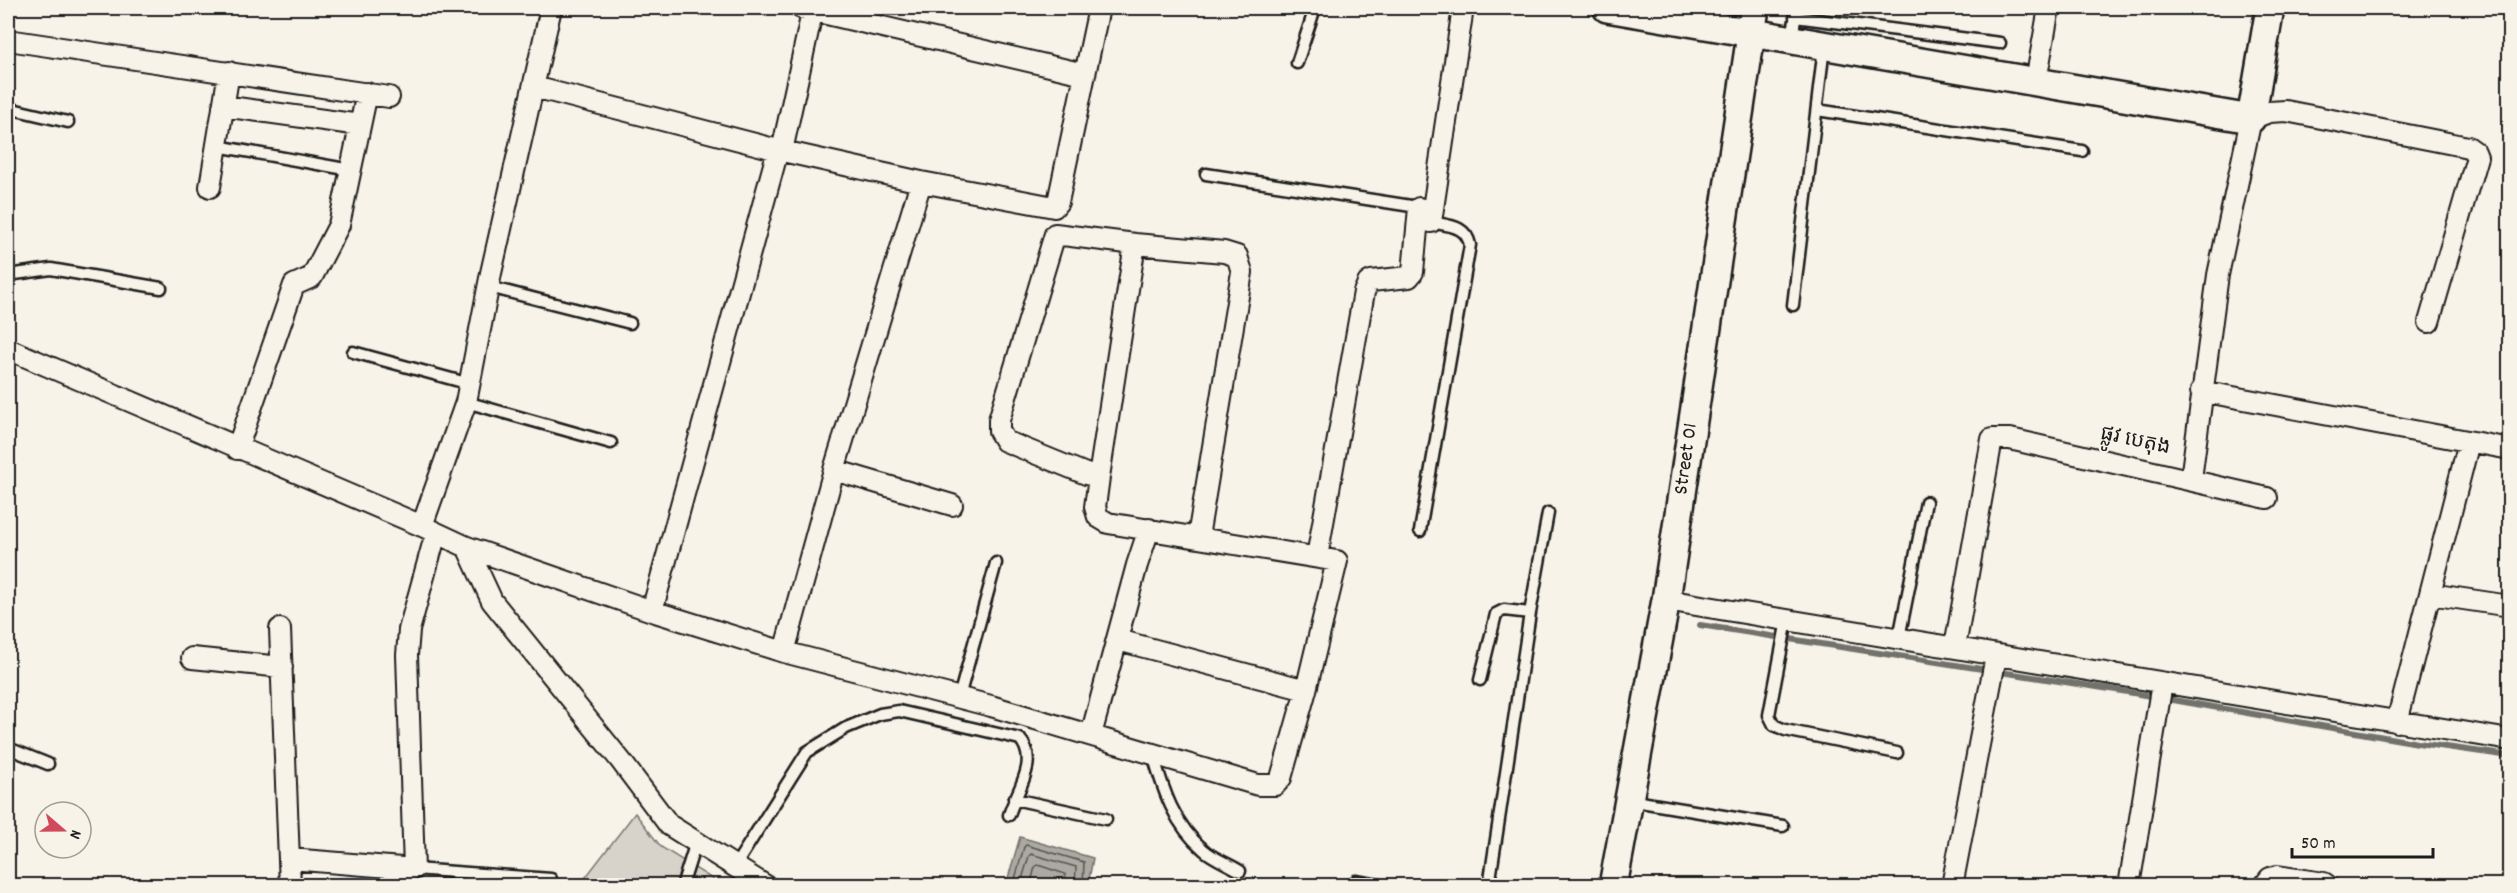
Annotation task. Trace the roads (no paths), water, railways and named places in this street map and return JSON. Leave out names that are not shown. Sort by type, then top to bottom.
[{"type":"street","points":[[290,859],[414,869],[406,655],[409,630],[429,529],[468,393],[489,287],[551,8]]},
{"type":"street","points":[[652,611],[780,150],[809,8],[1084,74]]},
{"type":"street","points":[[534,87],[780,150],[921,182],[1054,207],[1058,202],[1099,8]]},
{"type":"street","points":[[1317,557],[1364,292],[1371,280],[1409,277],[1416,264],[1428,213],[1464,8]]},
{"type":"street","points":[[1607,8],[1795,21],[1824,44],[2251,119],[2269,112],[2286,111],[2468,147],[2475,152],[2477,157],[2429,322]]},
{"type":"street","points":[[2036,81],[2049,8]]},
{"type":"street","points":[[2191,479],[2218,275],[2251,119],[2270,8]]},
{"type":"street","name":"Street 01","points":[[1613,885],[1666,600],[1753,19]]},
{"type":"street","points":[[8,40],[389,97]]},
{"type":"street","points":[[210,187],[228,72]]},
{"type":"street","points":[[237,449],[294,285],[312,277],[339,225],[367,93]]},
{"type":"street","points":[[223,106],[360,125]]},
{"type":"street","points":[[784,652],[834,470],[921,182]]},
{"type":"street","points":[[1099,477],[1086,474],[1005,441],[999,431],[999,420],[1055,234],[1224,252],[1237,256],[1242,272],[1198,537]]},
{"type":"street","points":[[8,349],[237,449],[429,529],[466,547],[652,611],[784,652],[1091,735],[1257,785],[1275,785],[1286,765],[1337,561],[1108,523],[1098,517],[1095,507],[1099,477],[1135,244]]},
{"type":"street","points":[[2201,391],[2510,449]]},
{"type":"street","name":"ផ្លូវ បេតុង","points":[[1955,648],[1992,439],[2010,439],[2266,498]]},
{"type":"street","points":[[2397,722],[2469,442]]},
{"type":"street","points":[[834,470],[952,505]]},
{"type":"street","points":[[1091,735],[1149,529]]},
{"type":"street","points":[[466,547],[492,601],[621,760],[669,825],[766,885]]},
{"type":"street","points":[[2430,594],[2510,606]]},
{"type":"street","points":[[1666,600],[1786,626],[1899,638],[1955,648],[1994,668],[2162,686],[2510,740]]},
{"type":"street","points":[[280,629],[290,885]]},
{"type":"street","points":[[1118,640],[1306,690]]},
{"type":"street","points":[[192,658],[282,667]]},
{"type":"street","points":[[1952,885],[1994,668]]},
{"type":"street","points":[[2129,885],[2162,686]]},
{"type":"street","points":[[2264,885],[2270,878],[2277,876],[2328,885]]},
{"type":"lane","points":[[1297,63],[1316,8]]},
{"type":"lane","points":[[1795,21],[2000,43]]},
{"type":"lane","points":[[1793,305],[1824,44]]},
{"type":"lane","points":[[8,108],[68,122]]},
{"type":"lane","points":[[1816,110],[2082,151]]},
{"type":"lane","points":[[217,146],[351,170]]},
{"type":"lane","points":[[1206,174],[1428,213],[1468,235],[1470,245],[1420,531]]},
{"type":"lane","points":[[8,275],[51,269],[161,288]]},
{"type":"lane","points":[[489,287],[630,323]]},
{"type":"lane","points":[[352,351],[611,443]]},
{"type":"lane","points":[[1899,638],[1926,502]]},
{"type":"lane","points":[[1489,885],[1530,613],[1548,513]]},
{"type":"lane","points":[[959,698],[996,563]]},
{"type":"lane","points":[[1480,680],[1496,614],[1504,610],[1530,613]]},
{"type":"lane","points":[[1786,626],[1768,716],[1774,725],[1785,730],[1897,753]]},
{"type":"lane","points":[[735,866],[807,752],[846,728],[880,714],[899,711],[921,714],[1020,739],[1029,758],[1028,768],[1009,815]]},
{"type":"lane","points":[[8,748],[48,764]]},
{"type":"lane","points":[[1153,754],[1161,786],[1182,829],[1206,852],[1240,871]]},
{"type":"lane","points":[[1014,799],[1106,819]]},
{"type":"lane","points":[[1629,800],[1783,826]]},
{"type":"lane","points":[[682,885],[696,842]]},
{"type":"lane","points":[[414,869],[550,879]]},
{"type":"lane","points":[[1356,881],[1385,885]]},
{"type":"water","points":[[1020,837],[1093,858],[1088,885],[1006,885]]},
{"type":"waterway","points":[[1700,625],[2116,690],[2418,743],[2510,756]]}]
